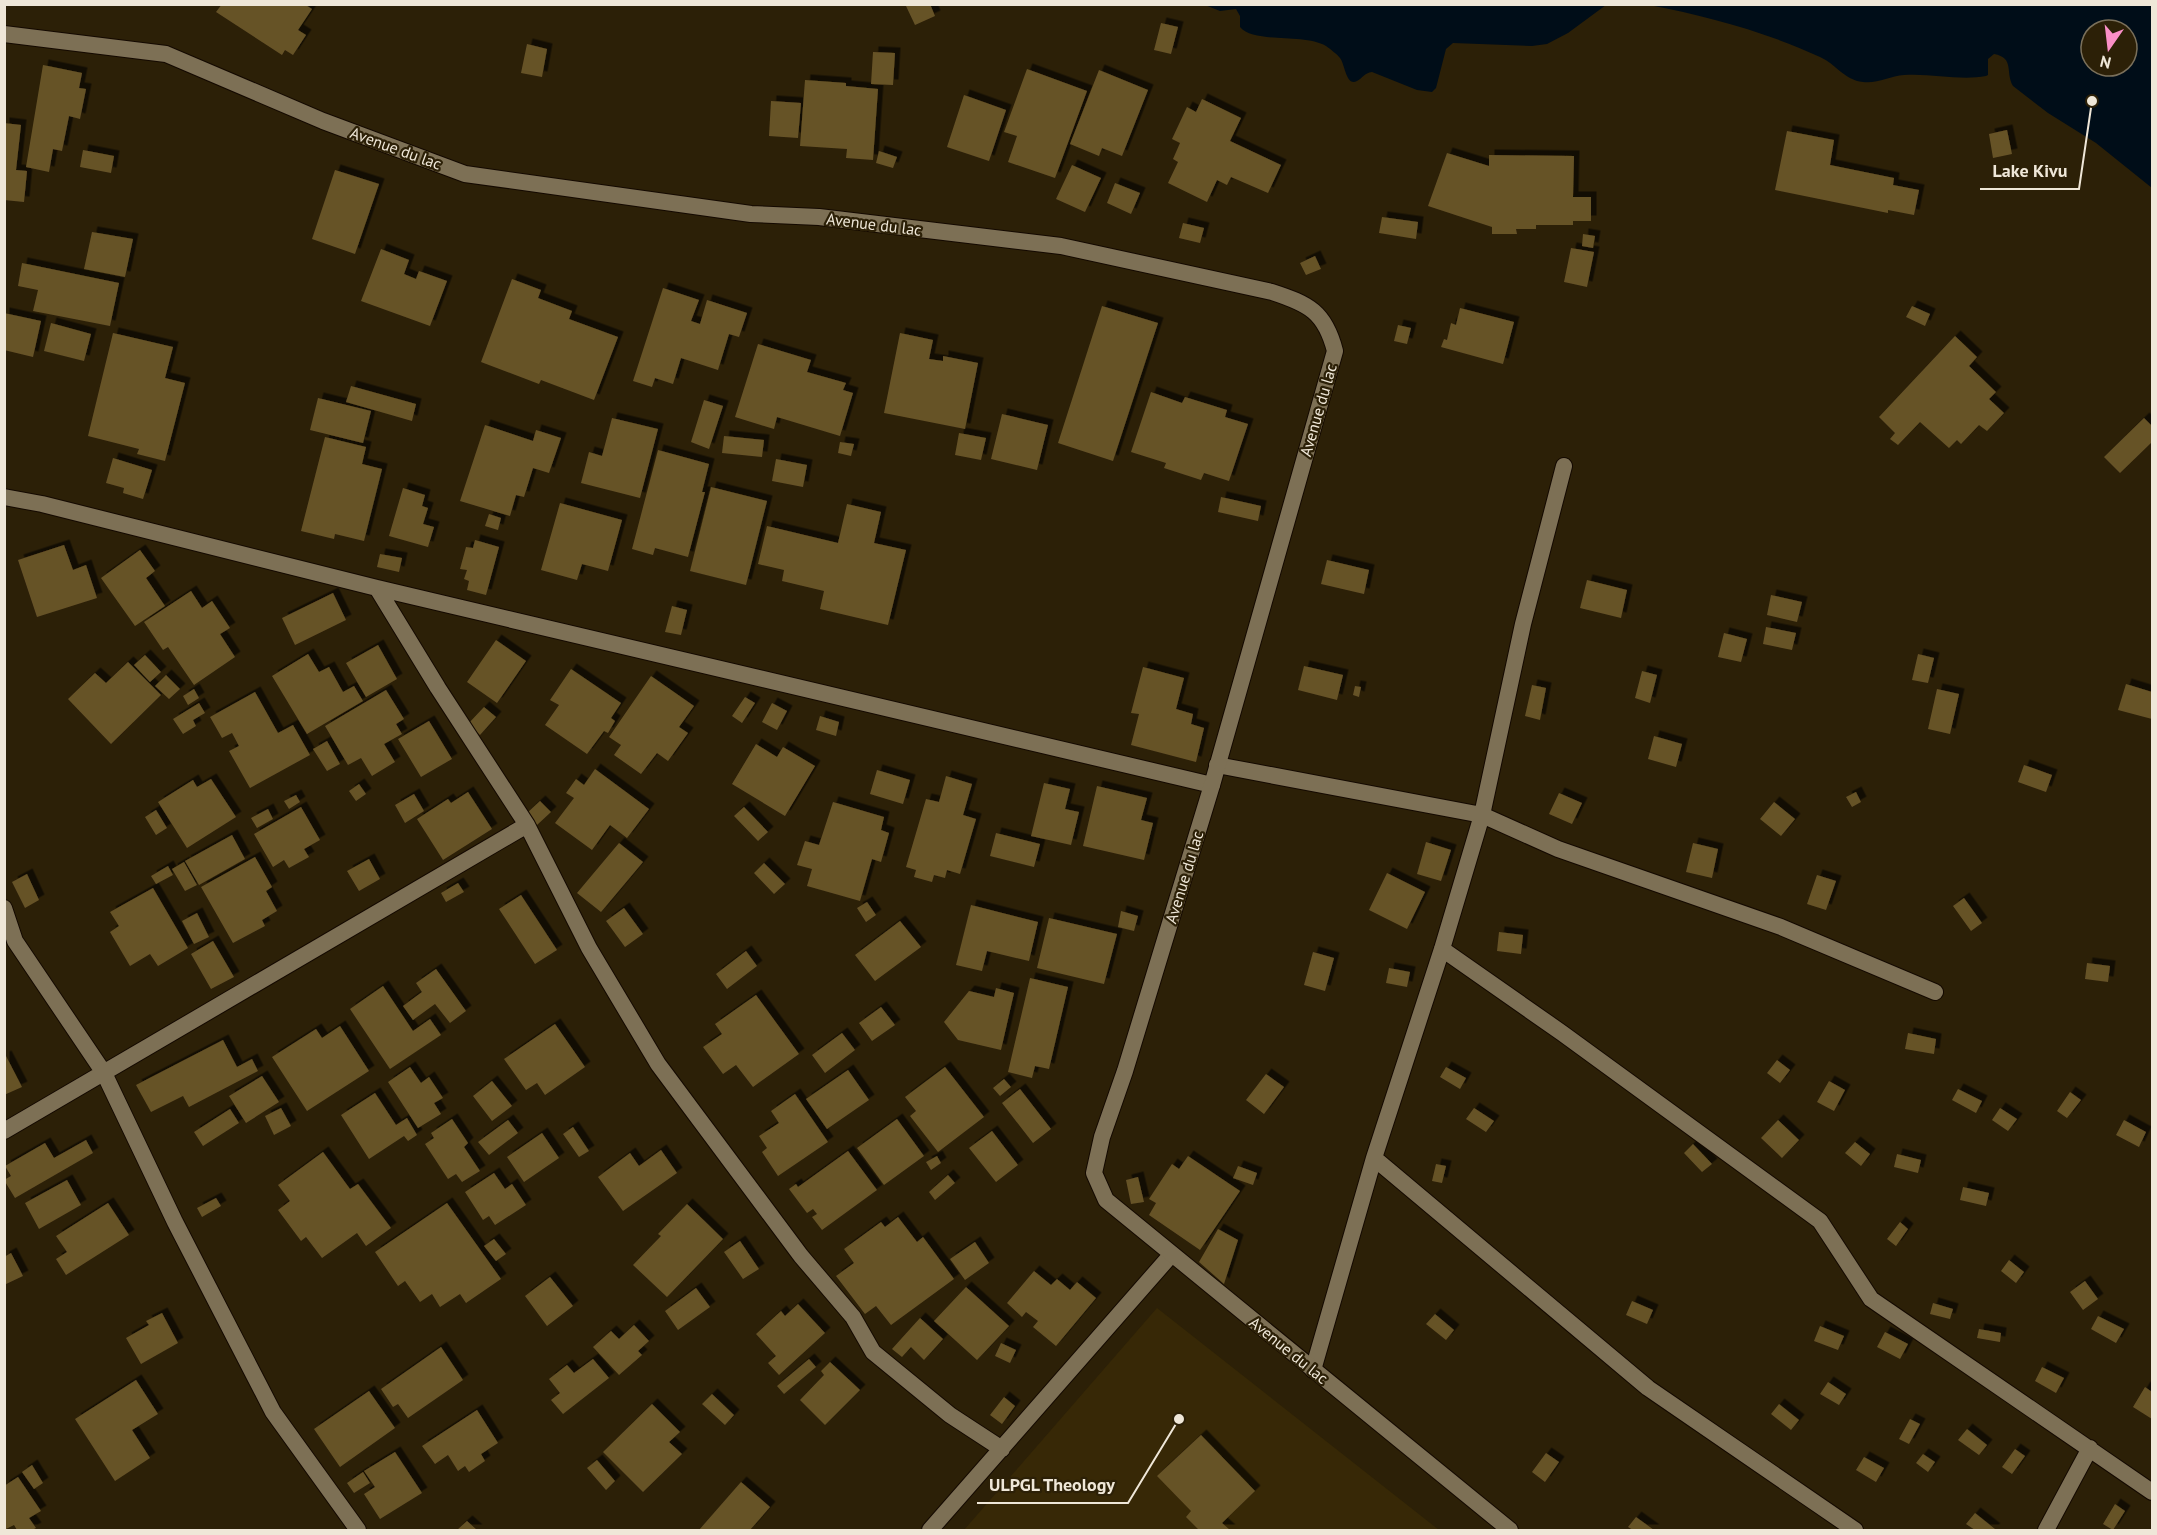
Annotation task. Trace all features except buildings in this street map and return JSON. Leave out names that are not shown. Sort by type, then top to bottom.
[{"type":"street","name":"Avenue du lac","points":[[4,34],[166,54],[322,121],[465,174],[751,214],[819,217],[1061,246],[1272,292],[1298,300],[1316,313],[1330,330],[1335,351],[1212,785],[1125,1071],[1102,1137],[1094,1173],[1106,1200],[1510,1530]]},
{"type":"street","points":[[1312,1370],[1374,1158],[1442,949],[1482,815],[1523,624],[1564,466]]},
{"type":"street","points":[[4,497],[42,504],[377,588],[1212,785]]},
{"type":"street","points":[[377,588],[438,688],[527,825],[589,948],[658,1064],[801,1256],[853,1317],[873,1352],[950,1415],[1002,1449]]},
{"type":"street","points":[[1217,765],[1290,781],[1482,815],[1558,849],[1781,927],[1935,993]]},
{"type":"street","points":[[4,1131],[527,825]]},
{"type":"street","points":[[4,908],[15,941],[104,1073],[176,1222],[273,1412],[358,1530]]},
{"type":"street","points":[[1442,949],[1572,1040],[1820,1221],[1871,1299],[2152,1492]]},
{"type":"street","points":[[1374,1158],[1648,1388],[1855,1530]]},
{"type":"street","points":[[930,1530],[1171,1255]]},
{"type":"street","points":[[2046,1530],[2090,1448]]},
{"type":"shaded area","points":[[1205,5],[1606,5],[1568,33],[1547,44],[1532,46],[1453,43],[1446,49],[1436,88],[1432,92],[1417,90],[1372,72],[1359,80],[1350,81],[1340,58],[1326,46],[1317,42],[1268,37],[1247,32],[1240,27],[1240,16],[1236,9],[1220,11]]},
{"type":"shaded area","points":[[1649,5],[2152,5],[2152,188],[2096,143],[2048,113],[2013,86],[2007,62],[2001,56],[1994,54],[1988,59],[1988,75],[1986,76],[1966,78],[1904,75],[1863,82],[1845,75],[1820,57],[1779,40],[1714,20]]},
{"type":"shaded area","points":[[1157,1308],[1439,1530],[964,1530]]},
{"type":"place","name":"Lake Kivu","points":[[2092,101]]},
{"type":"place","name":"ULPGL Theology","points":[[1179,1419]]}]
